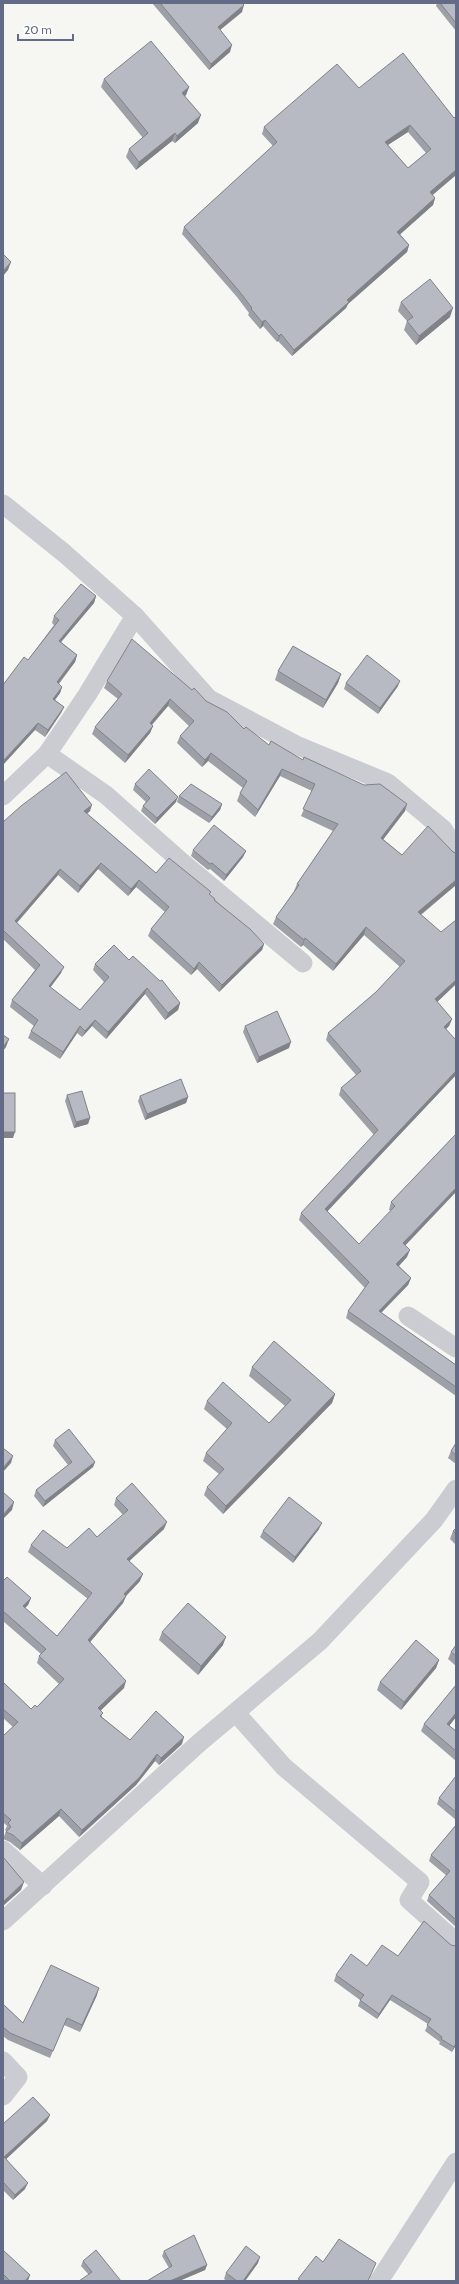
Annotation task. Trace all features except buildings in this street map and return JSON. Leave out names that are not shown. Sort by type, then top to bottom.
[{"type":"street","points":[[3,504],[64,553],[136,616],[209,699],[296,745],[388,783],[443,829],[456,850]]},
{"type":"street","points":[[3,796],[47,754],[87,695],[136,616]]},
{"type":"street","points":[[47,754],[106,795],[184,864],[303,963]]},
{"type":"street","points":[[408,1316],[456,1348]]},
{"type":"street","points":[[3,1921],[199,1743],[320,1641],[434,1520],[456,1489]]},
{"type":"street","points":[[236,1713],[284,1767],[420,1882],[409,1900],[456,1942]]},
{"type":"street","points":[[3,1850],[43,1886]]},
{"type":"street","points":[[3,2061],[18,2077],[3,2096]]},
{"type":"street","points":[[379,2281],[456,2162]]}]
